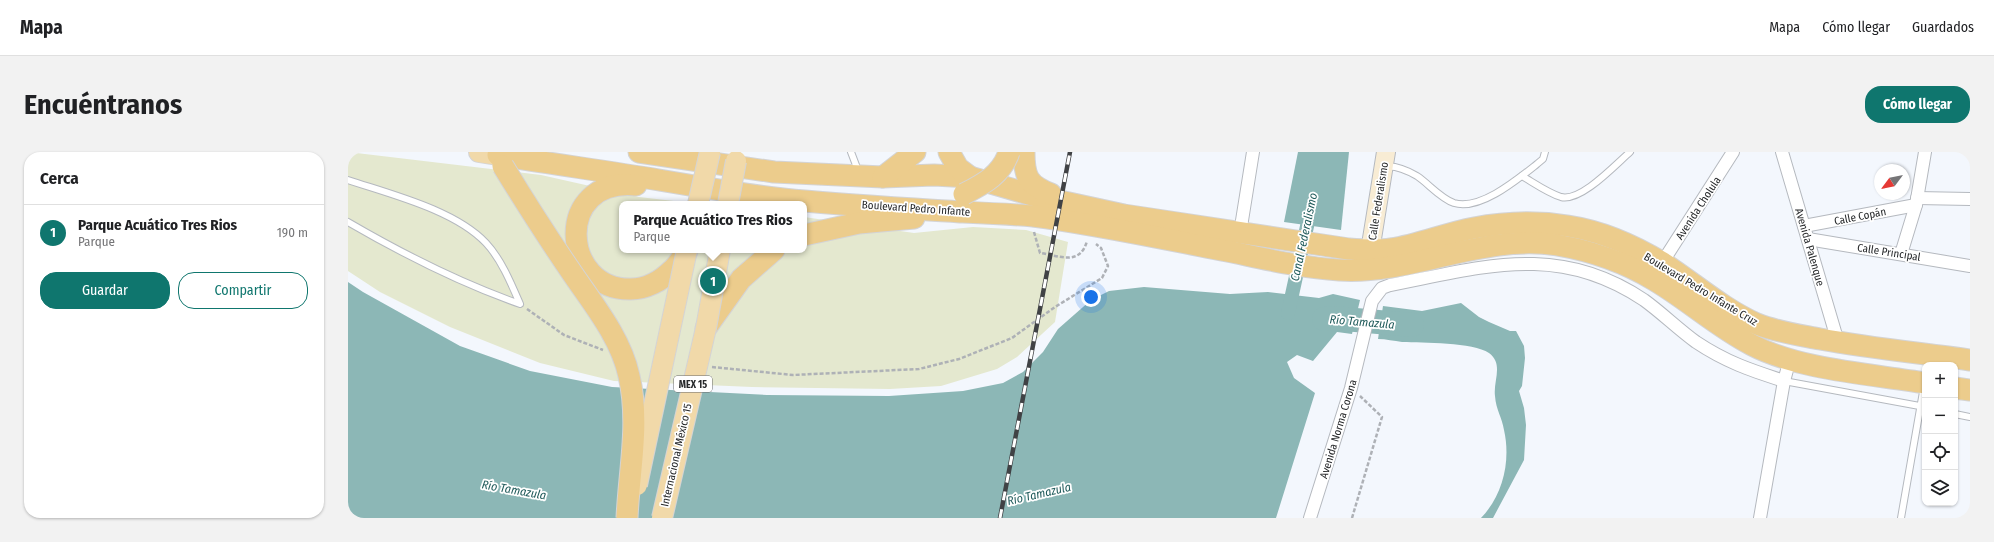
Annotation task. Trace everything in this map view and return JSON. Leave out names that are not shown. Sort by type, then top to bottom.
[{"type":"highway","name":"Boulevard Pedro Infante","points":[[639,152],[664,154],[774,172],[883,177],[934,175],[963,194],[1030,216],[1092,225],[1266,259],[1333,270]]},
{"type":"highway","points":[[883,177],[915,152]]},
{"type":"highway","points":[[949,152],[958,168],[963,194]]},
{"type":"highway","points":[[807,234],[853,224],[963,194],[984,184],[994,177],[1001,168],[1009,152]]},
{"type":"highway","points":[[1024,152],[1025,171],[1032,184],[1039,189],[1066,199],[1094,205],[1124,215]]},
{"type":"highway","points":[[494,158],[661,180],[731,194]]},
{"type":"highway","points":[[494,158],[600,314],[625,361],[633,400],[633,449],[628,518]]},
{"type":"highway","points":[[685,253],[668,274],[644,287],[630,289],[615,288],[605,284],[586,267],[578,250],[576,233],[578,218],[589,199],[606,188],[620,184],[731,194],[763,186],[936,197],[963,194]]},
{"type":"highway","name":"Boulevard Pedro Infante","points":[[963,194],[1032,195],[1124,215],[1341,247]]},
{"type":"highway","name":"Boulevard Pedro Infante Cruz","points":[[1341,247],[1370,251],[1391,249],[1473,228],[1511,223],[1541,223],[1570,226],[1601,235],[1662,263],[1730,309],[1756,323],[1781,332],[1838,342],[1970,360]]},
{"type":"highway","name":"Boulevard Pedro Infante Cruz","points":[[1333,270],[1372,270],[1402,266],[1501,244],[1530,243],[1582,250],[1622,263],[1656,281],[1722,328],[1756,347],[1790,359],[1848,371],[1922,382]]},
{"type":"highway","points":[[706,328],[741,279],[771,253]]},
{"type":"highway","points":[[1958,388],[1970,390]]},
{"type":"main road","points":[[699,201],[710,152]]},
{"type":"main road","points":[[731,194],[737,156]]},
{"type":"main road","name":"Calle Federalismo","points":[[1370,251],[1385,160]]},
{"type":"main road","name":"MEX 15","points":[[628,518],[687,253]]},
{"type":"main road","name":"Internacional México 15","points":[[662,518],[706,328],[719,253]]},
{"type":"street","points":[[1240,233],[1253,152]]},
{"type":"street","name":"Avenida Cholula","points":[[1662,263],[1733,152]]},
{"type":"street","name":"Avenida Palenque","points":[[1782,152],[1838,342]]},
{"type":"street","points":[[1901,254],[1916,201],[1925,152]]},
{"type":"street","name":"Calle Copán","points":[[1804,226],[1916,201],[1970,199]]},
{"type":"street","name":"Calle Principal","points":[[1808,239],[1970,266]]},
{"type":"street","name":"Avenida Norma Corona","points":[[1310,518],[1351,388],[1372,301],[1382,288],[1390,285],[1494,265],[1539,263],[1568,267],[1594,274],[1624,288],[1644,301],[1695,341],[1718,356],[1739,367],[1784,381]]},
{"type":"street","points":[[1760,518],[1784,381],[1790,359]]},
{"type":"lane","points":[[852,152],[860,176]]},
{"type":"lane","points":[[1385,160],[1390,166],[1413,174],[1448,200],[1455,203],[1464,204],[1485,200],[1522,176],[1543,159],[1545,152]]},
{"type":"lane","points":[[1522,176],[1560,197],[1573,197],[1591,186],[1630,152]]},
{"type":"lane","points":[[348,180],[416,203],[456,221],[474,233],[492,251],[511,284],[520,304]]},
{"type":"lane","points":[[348,222],[415,258],[482,291],[520,304]]},
{"type":"lane","points":[[1784,381],[1922,407]]},
{"type":"lane","points":[[1901,518],[1922,412]]},
{"type":"lane","points":[[1958,415],[1970,417]]},
{"type":"path","points":[[706,366],[793,375],[919,369],[959,359],[1012,338],[1072,296],[1102,278],[1108,266],[1101,248],[1088,238],[1082,253],[1076,257],[1040,253],[1030,216]]},
{"type":"path","points":[[520,304],[564,335],[608,351]]},
{"type":"path","points":[[1351,388],[1382,417],[1352,518]]},
{"type":"shaded area","points":[[348,152],[541,175],[639,197],[674,201],[619,201],[619,253],[807,253],[807,217],[914,233],[973,227],[1026,230],[1068,242],[1055,322],[1017,357],[997,369],[941,386],[890,389],[752,387],[614,381],[540,363],[450,327],[380,292],[348,271]]},
{"type":"water","points":[[1298,152],[1349,152],[1341,230],[1284,222]]},
{"type":"water","points":[[348,282],[363,292],[460,346],[530,371],[612,387],[767,395],[889,396],[963,391],[1003,383],[1023,372],[1043,352],[1058,329],[1091,300],[1109,291],[1144,287],[1230,294],[1268,292],[1319,298],[1333,294],[1360,300],[1352,334],[1337,332],[1313,361],[1297,355],[1287,362],[1294,378],[1315,393],[1276,518],[348,518]]},
{"type":"water","points":[[1461,303],[1479,317],[1510,331],[1516,331],[1524,346],[1525,358],[1522,386],[1519,391],[1524,408],[1526,425],[1524,460],[1493,518],[1481,518],[1489,509],[1500,488],[1506,465],[1506,442],[1496,401],[1495,390],[1497,367],[1493,357],[1482,349],[1460,345],[1402,342],[1378,339],[1383,306],[1422,311]]},
{"type":"waterway","name":"Canal Federalismo","points":[[1288,313],[1311,208]]},
{"type":"waterway","name":"Río Tamazula","points":[[1324,319],[1333,318],[1412,325]]},
{"type":"railway","points":[[1000,518],[1070,152]]},
{"type":"place","name":"Parque Acuático Tres Rios","points":[[713,281]]}]
